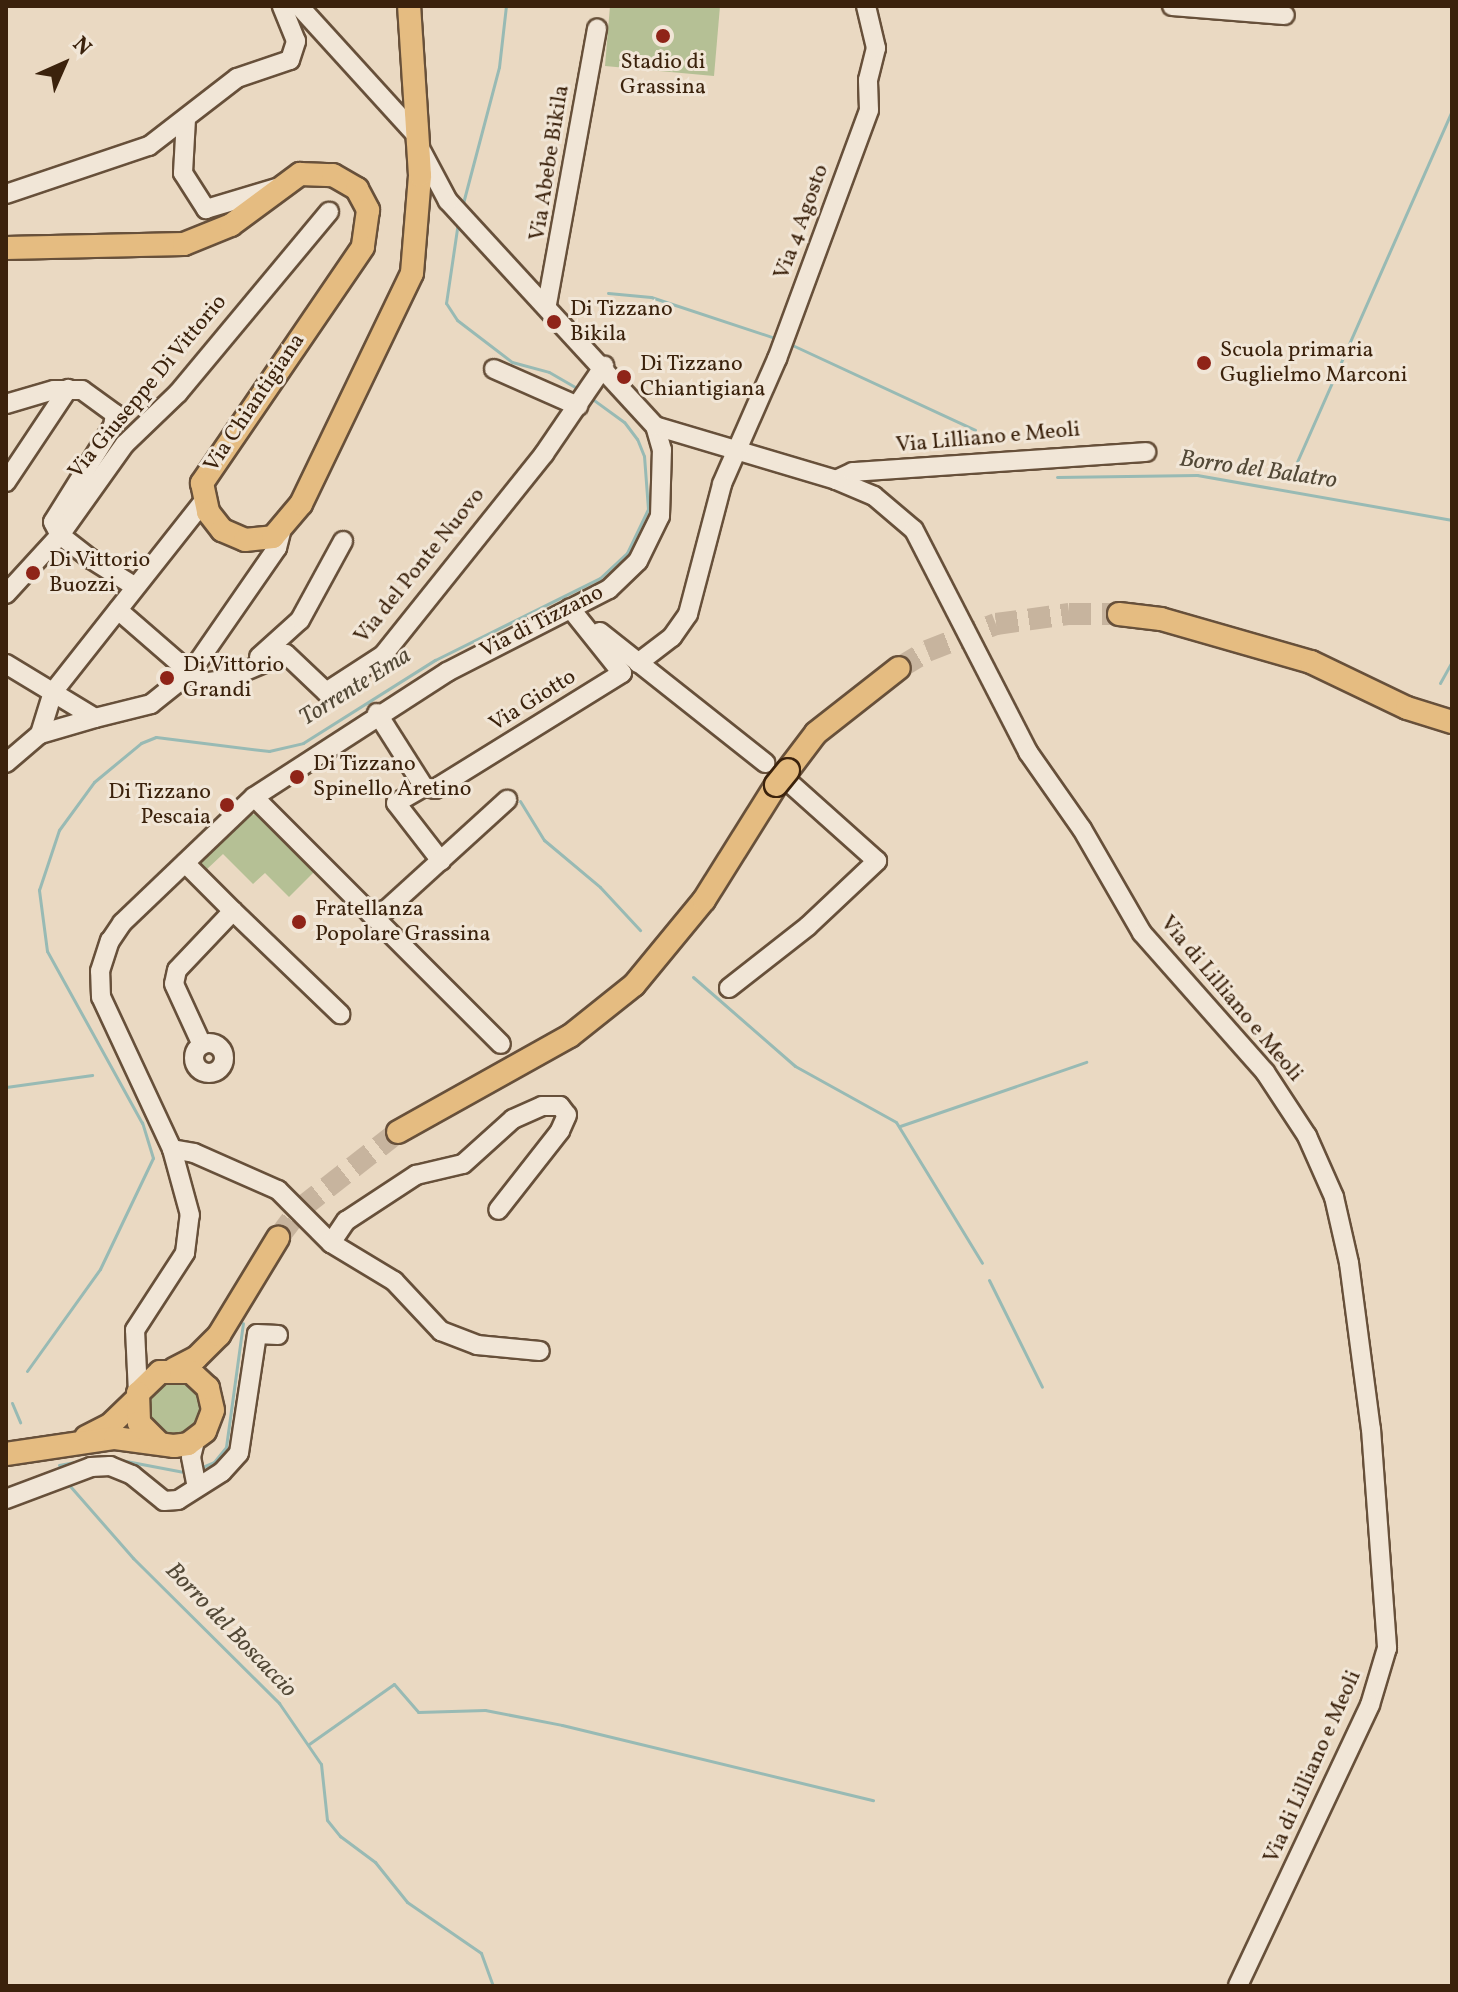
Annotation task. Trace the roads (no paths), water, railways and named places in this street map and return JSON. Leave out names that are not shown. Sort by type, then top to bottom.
[{"type":"main road","points":[[281,532],[301,504],[409,285],[420,219],[419,142],[409,6]]},
{"type":"main road","name":"Via Chiantigiana","points":[[6,248],[184,244],[231,225],[276,188],[310,172],[342,179],[365,202],[367,237],[213,462],[202,483],[204,501],[213,521],[230,536],[264,540],[281,532]]},
{"type":"main road","points":[[1119,614],[1161,619],[1296,657],[1407,708],[1452,722]]},
{"type":"main road","points":[[398,1132],[570,1036],[634,985],[704,900],[816,733],[899,668]]},
{"type":"main road","points":[[70,1442],[110,1425],[153,1375],[205,1351],[231,1318],[278,1238]]},
{"type":"main road","points":[[6,1454],[70,1442],[115,1438],[176,1443],[212,1418],[210,1393],[213,1367],[231,1318]]},
{"type":"main road","points":[[171,1369],[198,1377],[210,1393]]},
{"type":"main road","name":"Via di Tizzano","points":[[137,1397],[139,1423],[176,1443]]},
{"type":"street","points":[[6,194],[127,156],[186,119],[237,78],[290,60],[296,41],[282,6]]},
{"type":"street","points":[[299,6],[419,142],[448,201],[547,304],[655,426]]},
{"type":"street","name":"Via 4 Agosto","points":[[638,663],[672,637],[688,614],[722,484],[741,448],[869,110],[868,80],[876,48],[866,6]]},
{"type":"street","points":[[1172,6],[1285,15]]},
{"type":"street","name":"Via Abebe Bikila","points":[[547,304],[597,28]]},
{"type":"street","points":[[186,119],[183,173],[206,209],[276,188]]},
{"type":"street","name":"Via Giuseppe Di Vittorio","points":[[6,594],[60,535],[125,444],[178,393],[329,212]]},
{"type":"street","name":"Via del Ponte Nuovo","points":[[191,672],[202,683],[286,654],[326,692],[383,655],[595,384],[604,366]]},
{"type":"street","points":[[494,369],[579,404]]},
{"type":"street","points":[[6,404],[68,389],[82,390],[115,414],[113,426],[55,512],[53,522],[60,535],[134,586]]},
{"type":"street","points":[[6,482],[68,389]]},
{"type":"street","name":"Via di Lilliano e Meoli","points":[[655,426],[741,448],[836,480],[874,496],[914,530],[1028,752],[1082,829],[1142,933],[1281,1094],[1307,1136],[1340,1215],[1371,1429],[1387,1648],[1370,1705],[1238,1986]]},
{"type":"street","name":"Via di Tizzano","points":[[137,1397],[138,1320],[176,1269],[191,1229],[172,1149],[101,997],[100,971],[122,923],[254,797],[377,713],[575,611],[609,589],[638,561],[653,536],[664,492],[655,426]]},
{"type":"street","name":"Via Lilliano e Meoli","points":[[836,480],[853,472],[1146,452]]},
{"type":"street","points":[[40,734],[53,692],[204,501]]},
{"type":"street","points":[[6,763],[40,734],[151,704],[191,672],[277,548],[281,532]]},
{"type":"street","points":[[245,670],[300,620],[343,541]]},
{"type":"street","points":[[118,610],[191,672]]},
{"type":"street","points":[[575,611],[765,763]]},
{"type":"street","name":"Via Giotto","points":[[441,861],[396,803],[424,787],[435,789],[622,673],[575,611]]},
{"type":"street","points":[[6,664],[95,718]]},
{"type":"street","points":[[377,713],[424,787]]},
{"type":"street","points":[[729,988],[808,926],[877,861],[785,780]]},
{"type":"street","points":[[254,797],[379,916],[501,1044]]},
{"type":"street","points":[[379,916],[507,800]]},
{"type":"street","points":[[185,863],[340,1014]]},
{"type":"street","points":[[202,1045],[174,984],[177,970],[233,911]]},
{"type":"street","points":[[331,1243],[346,1221],[416,1175],[463,1164],[513,1119],[542,1106],[560,1106],[567,1115],[560,1131],[498,1210]]},
{"type":"street","points":[[172,1149],[194,1153],[278,1190],[331,1243],[394,1281],[441,1331],[477,1345],[540,1351]]},
{"type":"street","points":[[6,1499],[91,1467],[123,1469],[164,1501],[178,1500],[194,1475],[222,1472],[239,1453],[257,1334],[278,1335]]},
{"type":"street","points":[[136,1339],[148,1363],[171,1369]]},
{"type":"street","name":"Via di Tizzano","points":[[176,1443],[194,1475]]},
{"type":"waterway","name":"Torrente Ema","points":[[462,207],[499,67],[506,6]]},
{"type":"waterway","points":[[1289,480],[1452,110]]},
{"type":"waterway","name":"Torrente Ema","points":[[458,222],[446,303],[457,320],[512,362],[549,372],[579,389]]},
{"type":"waterway","name":"Borro del Balatro","points":[[608,293],[651,297],[778,339]]},
{"type":"waterway","name":"Borro del Balatro","points":[[790,344],[975,430]]},
{"type":"waterway","name":"Torrente Ema","points":[[27,1371],[100,1269],[153,1158],[142,1123],[47,951],[39,890],[59,830],[94,782],[141,743],[156,737],[269,751],[303,743],[435,660],[600,578],[627,553],[648,509],[644,456],[637,439],[624,422],[591,398]]},
{"type":"waterway","name":"Borro del Balatro","points":[[1057,477],[1197,475],[1452,520]]},
{"type":"waterway","points":[[1440,683],[1452,661]]},
{"type":"waterway","points":[[520,801],[544,840],[600,887],[640,930]]},
{"type":"waterway","points":[[693,977],[795,1066],[896,1122],[982,1263]]},
{"type":"waterway","points":[[900,1126],[1086,1062]]},
{"type":"waterway","points":[[6,1087],[92,1075]]},
{"type":"waterway","points":[[989,1280],[1042,1387]]},
{"type":"waterway","points":[[200,1468],[214,1462],[226,1447],[243,1323]]},
{"type":"waterway","name":"Borro del Boscaccio","points":[[12,1403],[20,1422]]},
{"type":"waterway","points":[[110,1458],[184,1472]]},
{"type":"waterway","points":[[59,1465],[90,1459]]},
{"type":"waterway","name":"Borro del Boscaccio","points":[[70,1486],[133,1558],[279,1703],[321,1764],[327,1820],[340,1836],[375,1862],[407,1902],[481,1953],[493,1986]]},
{"type":"waterway","points":[[309,1744],[394,1684],[418,1712],[485,1710],[562,1725],[873,1800]]},
{"type":"tunnel","points":[[899,668],[927,651],[996,624],[1069,614],[1119,614]]},
{"type":"tunnel","points":[[278,1238],[301,1208],[398,1132]]},
{"type":"place","name":"Stadio di Grassina","points":[[663,36]]},
{"type":"place","name":"Di Tizzano Bikila","points":[[554,322]]},
{"type":"place","name":"Scuola primaria Guglielmo Marconi","points":[[1204,363]]},
{"type":"place","name":"Di Tizzano Chiantigiana","points":[[624,377]]},
{"type":"place","name":"Di Vittorio Buozzi","points":[[33,573]]},
{"type":"place","name":"Di Vittorio Grandi","points":[[167,678]]},
{"type":"place","name":"Di Tizzano Spinello Aretino","points":[[297,777]]},
{"type":"place","name":"Di Tizzano Pescaia","points":[[227,805]]},
{"type":"place","name":"Fratellanza Popolare Grassina","points":[[299,922]]}]
